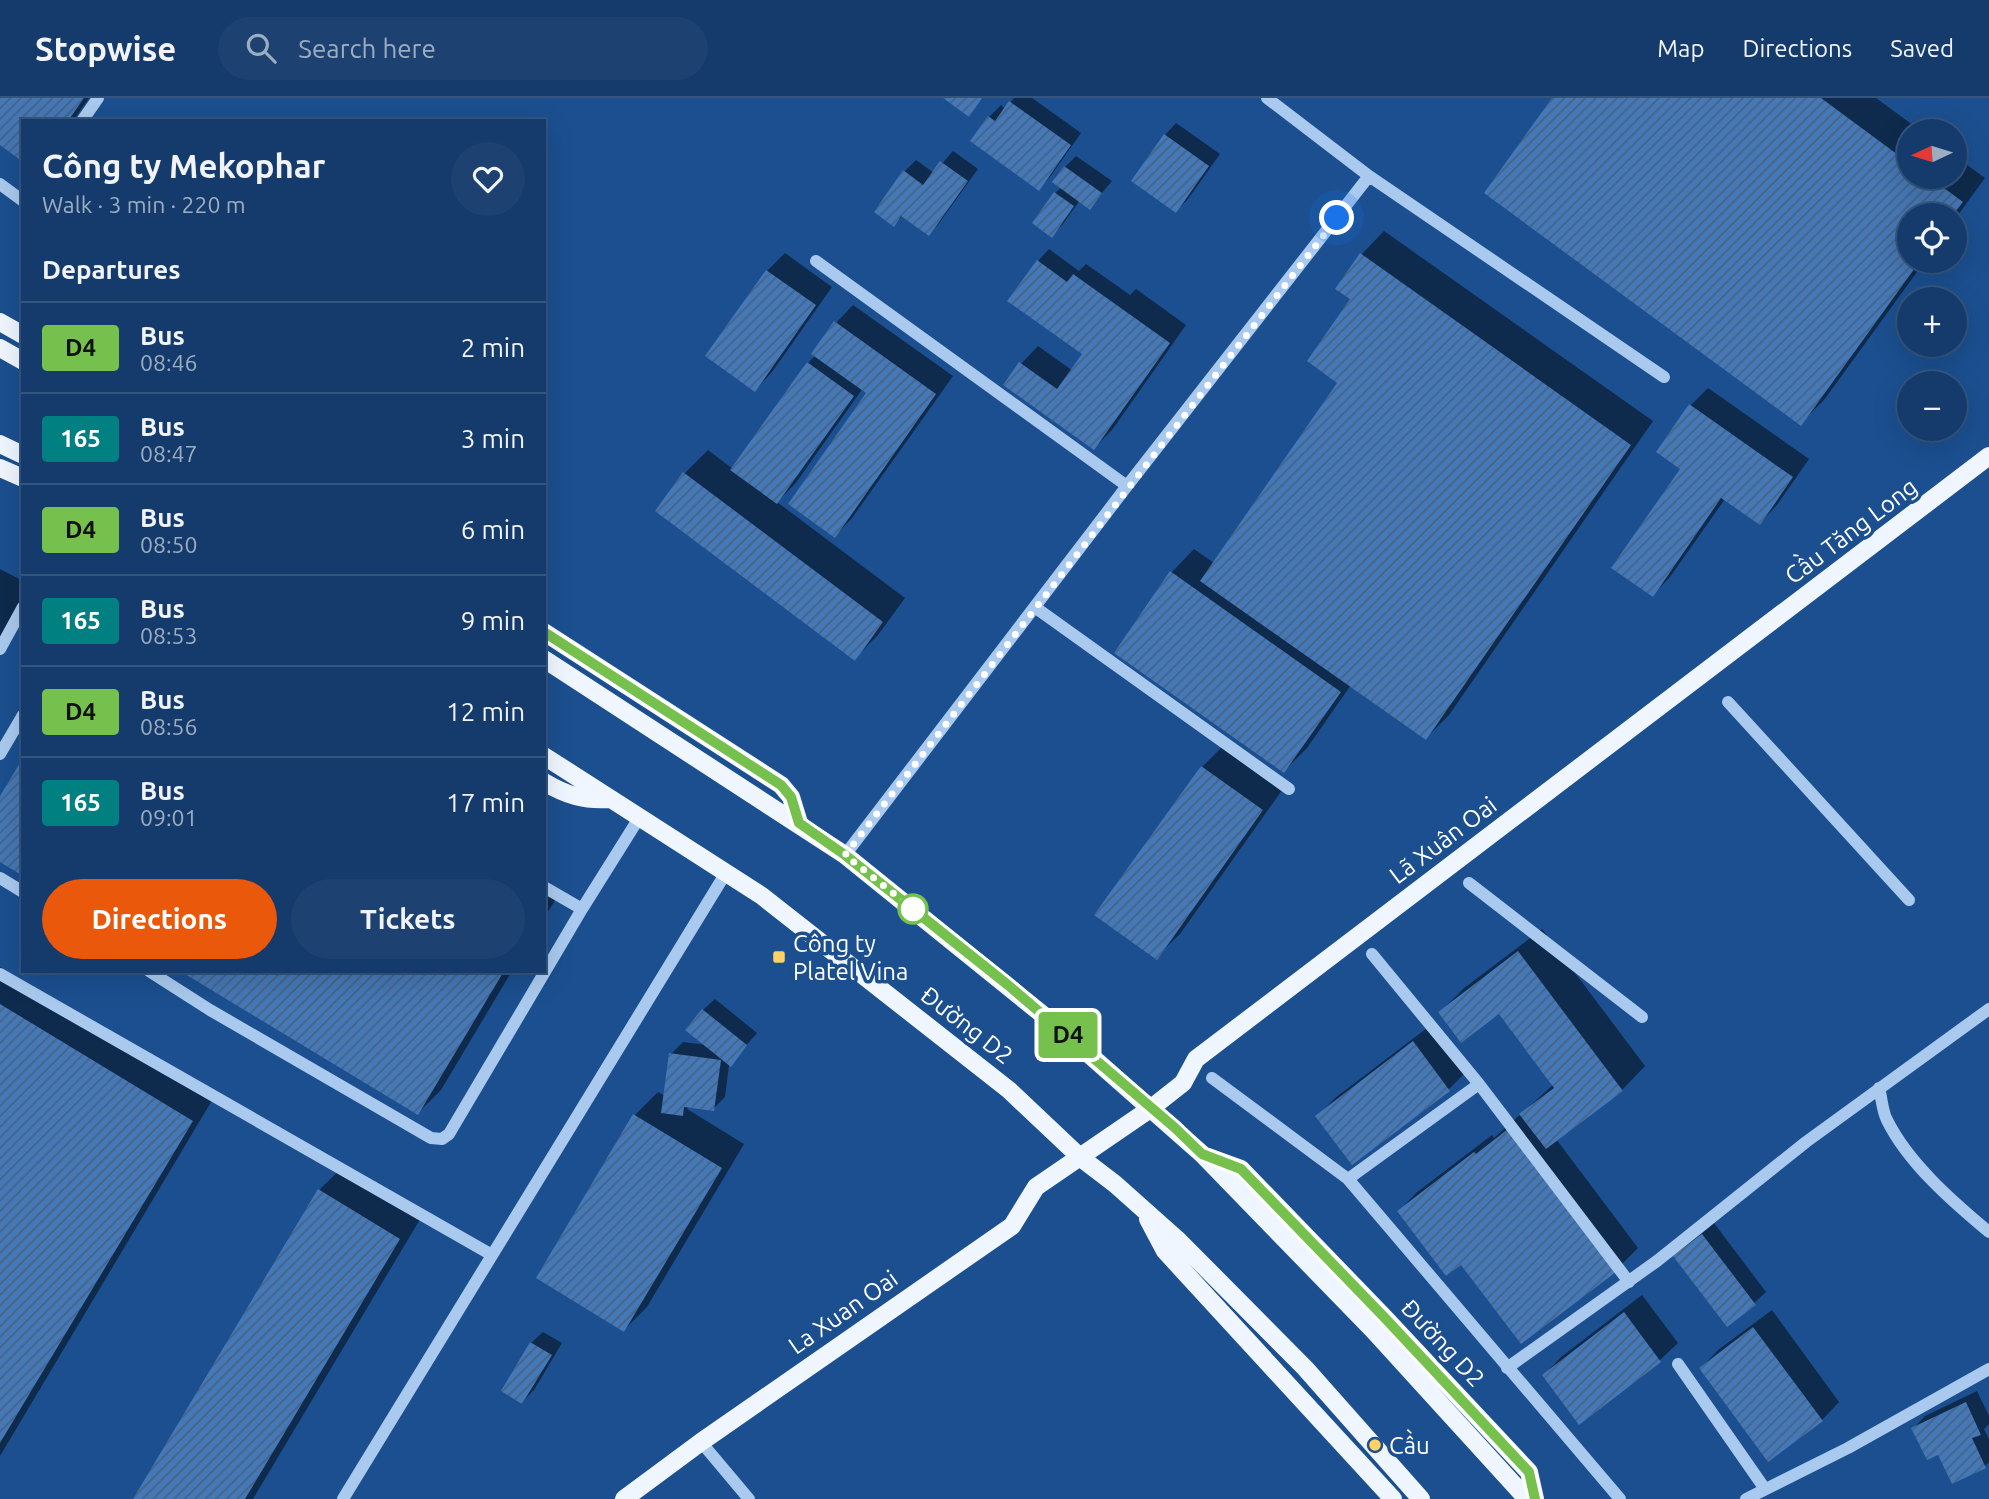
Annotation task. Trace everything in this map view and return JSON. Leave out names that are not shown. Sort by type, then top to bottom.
[{"type":"main road","points":[[0,322],[21,334]]},
{"type":"main road","points":[[0,348],[21,360]]},
{"type":"main road","points":[[0,444],[21,454]]},
{"type":"main road","name":"Cầu Tăng Long","points":[[1150,1109],[1183,1083],[1196,1059],[1989,456]]},
{"type":"main road","points":[[0,468],[21,477]]},
{"type":"main road","points":[[546,633],[781,785],[791,797],[799,823]]},
{"type":"main road","name":"Đường D2","points":[[546,660],[845,855],[1018,993],[1202,1154],[1373,1330],[1527,1499]]},
{"type":"main road","name":"Đường D2","points":[[546,757],[727,872],[783,912],[1009,1090],[1081,1158],[1179,1241],[1305,1368],[1421,1499]]},
{"type":"main road","points":[[546,783],[572,797],[610,799]]},
{"type":"main road","name":"La Xuan Oai","points":[[624,1499],[701,1441],[1012,1226],[1036,1187],[1150,1109]]},
{"type":"main road","name":"Đường D2","points":[[1202,1154],[1241,1169],[1365,1297],[1529,1472],[1535,1499]]},
{"type":"main road","name":"Đường D2","points":[[1143,1209],[1165,1251],[1393,1499]]},
{"type":"street","points":[[83,119],[98,98]]},
{"type":"street","points":[[1267,98],[1369,176],[1664,377]]},
{"type":"street","points":[[845,855],[1127,486],[1369,176]]},
{"type":"street","points":[[0,184],[21,200]]},
{"type":"street","points":[[816,261],[1127,486]]},
{"type":"street","points":[[1036,608],[1289,789]]},
{"type":"street","points":[[0,649],[21,611]]},
{"type":"street","points":[[1728,702],[1909,900]]},
{"type":"street","points":[[0,754],[21,718]]},
{"type":"street","points":[[546,970],[639,818]]},
{"type":"street","points":[[343,1499],[727,872]]},
{"type":"street","points":[[0,878],[21,891]]},
{"type":"street","points":[[1469,883],[1642,1017]]},
{"type":"street","points":[[546,888],[582,909]]},
{"type":"street","points":[[1372,954],[1479,1084],[1629,1282]]},
{"type":"street","points":[[152,973],[210,1010],[431,1138],[442,1139],[449,1134],[544,973]]},
{"type":"street","points":[[0,974],[492,1255]]},
{"type":"street","points":[[1507,1368],[1629,1282],[1806,1142],[1989,1009]]},
{"type":"street","points":[[1212,1078],[1348,1179],[1620,1499]]},
{"type":"street","points":[[1348,1179],[1479,1084]]},
{"type":"street","points":[[1880,1088],[1886,1118],[1901,1143],[1961,1209],[1989,1232]]},
{"type":"street","points":[[1678,1364],[1765,1489]]},
{"type":"street","points":[[1746,1499],[1848,1447],[1989,1369]]},
{"type":"street","points":[[701,1441],[749,1499]]},
{"type":"building","points":[[0,98],[84,98],[69,119],[21,119],[21,161],[0,145]]},
{"type":"building","points":[[943,98],[982,98],[969,117]]},
{"type":"building","points":[[1552,98],[1821,98],[1897,154],[1897,189],[1945,189],[1963,202],[1897,203],[1897,273],[1911,273],[1901,287],[1897,287],[1897,293],[1801,426],[1484,193]]},
{"type":"building","points":[[1009,101],[1071,145],[1039,191],[970,141],[988,116],[995,121]]},
{"type":"building","points":[[1164,134],[1209,166],[1176,213],[1131,181]]},
{"type":"building","points":[[940,161],[968,181],[929,236],[901,216],[894,227],[874,212],[903,170],[923,185]]},
{"type":"building","points":[[1064,166],[1102,193],[1090,210],[1052,182]]},
{"type":"building","points":[[1054,192],[1074,206],[1052,238],[1032,223]]},
{"type":"building","points":[[1360,253],[1631,445],[1426,740],[1200,581],[1337,383],[1307,361],[1350,299],[1335,289]]},
{"type":"building","points":[[1037,260],[1067,282],[1073,274],[1170,343],[1094,450],[1003,385],[1019,362],[1057,389],[1082,354],[1007,301]]},
{"type":"building","points":[[766,270],[816,305],[755,392],[705,356]]},
{"type":"building","points":[[834,321],[936,394],[835,538],[788,504],[866,393],[811,354]]},
{"type":"building","points":[[807,362],[854,396],[777,504],[730,470]]},
{"type":"building","points":[[1689,404],[1793,477],[1760,525],[1721,498],[1653,597],[1611,568],[1680,469],[1656,452]]},
{"type":"building","points":[[683,472],[883,622],[855,661],[655,511]]},
{"type":"building","points":[[1170,571],[1341,692],[1284,773],[1114,653]]},
{"type":"building","points":[[21,761],[21,875],[0,862],[0,796]]},
{"type":"building","points":[[1201,766],[1263,810],[1157,960],[1094,915]]},
{"type":"building","points":[[1518,951],[1623,1091],[1546,1149],[1519,1114],[1554,1088],[1499,1014],[1461,1043],[1438,1012]]},
{"type":"building","points":[[183,973],[503,973],[418,1115]]},
{"type":"building","points":[[0,1004],[193,1121],[0,1443]]},
{"type":"building","points":[[702,1009],[747,1045],[731,1067],[685,1030]]},
{"type":"building","points":[[1413,1041],[1450,1091],[1352,1165],[1315,1116]]},
{"type":"building","points":[[669,1053],[721,1060],[714,1111],[684,1107],[683,1116],[661,1113]]},
{"type":"building","points":[[633,1114],[722,1168],[624,1332],[536,1278]]},
{"type":"building","points":[[1508,1129],[1616,1272],[1521,1344],[1461,1265],[1446,1276],[1397,1211]]},
{"type":"building","points":[[318,1189],[400,1239],[245,1499],[133,1499]]},
{"type":"building","points":[[1702,1234],[1756,1305],[1727,1327],[1673,1256]]},
{"type":"building","points":[[1624,1312],[1661,1362],[1579,1425],[1542,1375]]},
{"type":"building","points":[[1753,1327],[1823,1421],[1768,1462],[1699,1368]]},
{"type":"building","points":[[530,1342],[552,1355],[522,1404],[501,1391]]},
{"type":"building","points":[[1966,1402],[1981,1435],[1972,1438],[1986,1468],[1952,1484],[1938,1455],[1927,1460],[1911,1428]]},
{"type":"bus line","name":"D4","points":[[546,633],[781,785],[791,797],[799,823],[845,855],[1008,985],[1202,1154],[1241,1169],[1529,1472],[1535,1499]]},
{"type":"place","name":"Công ty Platel Vina","points":[[779,957]]},
{"type":"place","name":"Cầu","points":[[1375,1445]]},
{"type":"route","points":[[913,909],[845,855],[1127,486],[1337,218]]}]
